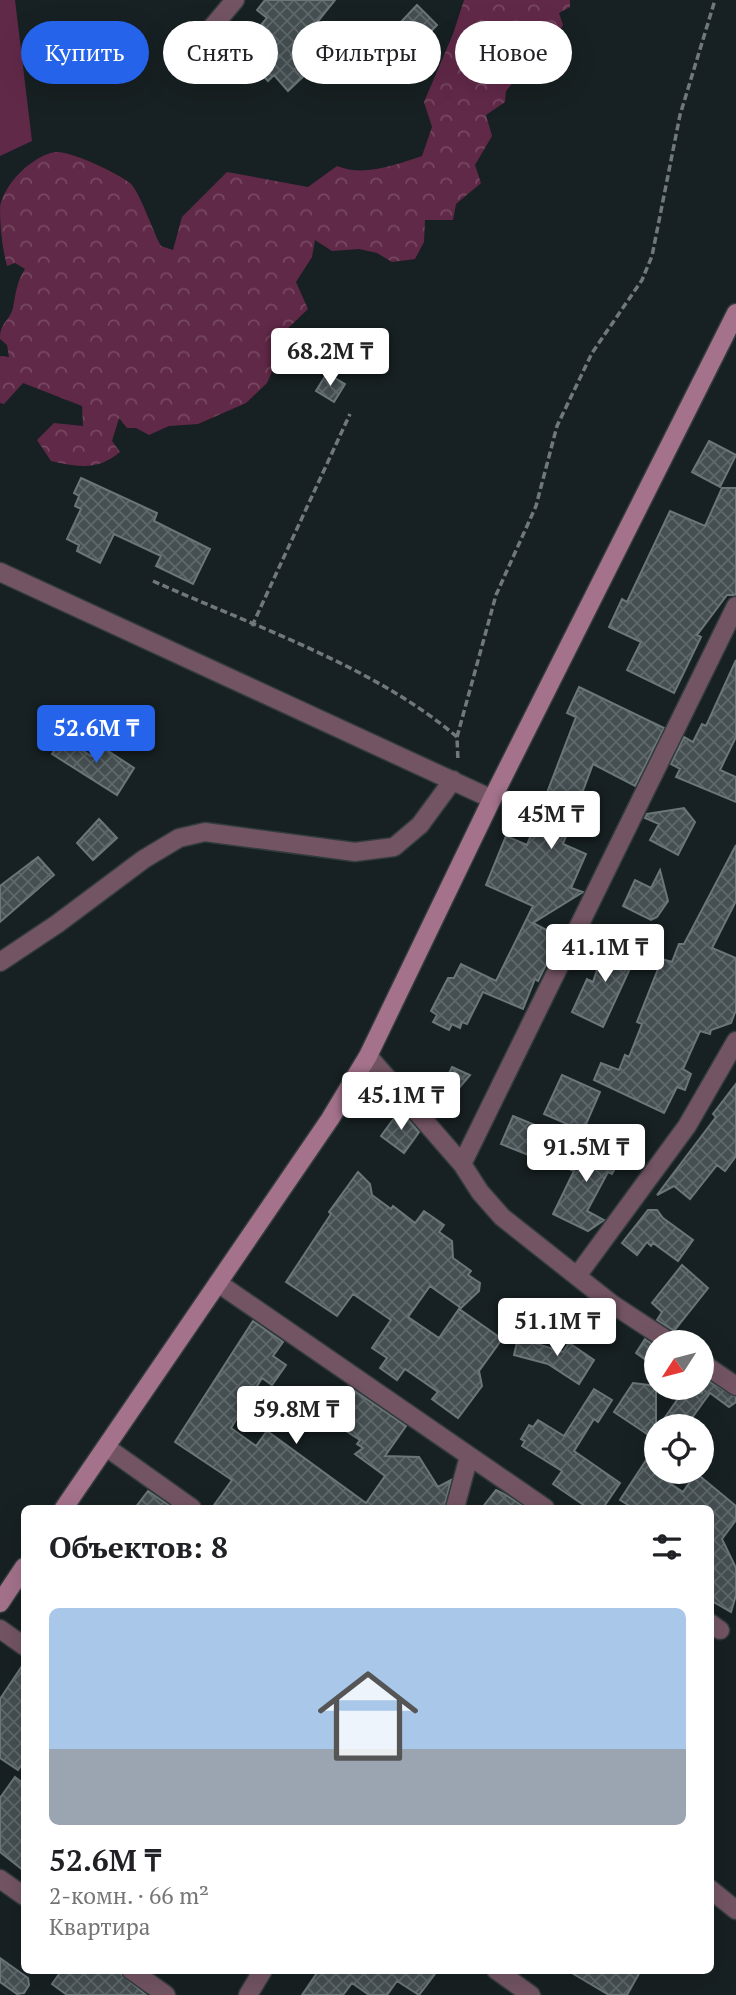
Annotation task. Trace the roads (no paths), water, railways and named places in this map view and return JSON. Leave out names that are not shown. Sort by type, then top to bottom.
[{"type":"main road","points":[[66,1505],[330,1119],[368,1055],[492,799],[736,313]]},
{"type":"main road","points":[[0,1603],[21,1572]]},
{"type":"street","points":[[217,21],[235,0]]},
{"type":"street","points":[[0,572],[159,643],[492,799]]},
{"type":"street","points":[[462,1164],[736,606]]},
{"type":"street","points":[[0,962],[57,924],[144,859],[179,838],[205,832],[355,852],[394,847],[420,825],[453,780]]},
{"type":"street","points":[[577,1276],[687,1126],[736,1041]]},
{"type":"street","points":[[368,1055],[462,1164],[480,1192],[502,1216],[577,1276],[653,1330]]},
{"type":"street","points":[[218,1283],[541,1505]]},
{"type":"street","points":[[714,1371],[736,1386]]},
{"type":"street","points":[[106,1447],[188,1505]]},
{"type":"street","points":[[456,1505],[469,1456]]},
{"type":"street","points":[[0,1629],[21,1644]]},
{"type":"street","points":[[0,1879],[21,1894]]},
{"type":"street","points":[[714,1892],[736,1910]]},
{"type":"street","points":[[137,1974],[166,1995]]},
{"type":"street","points":[[247,1995],[260,1974]]},
{"type":"street","points":[[502,1974],[531,1995]]}]
